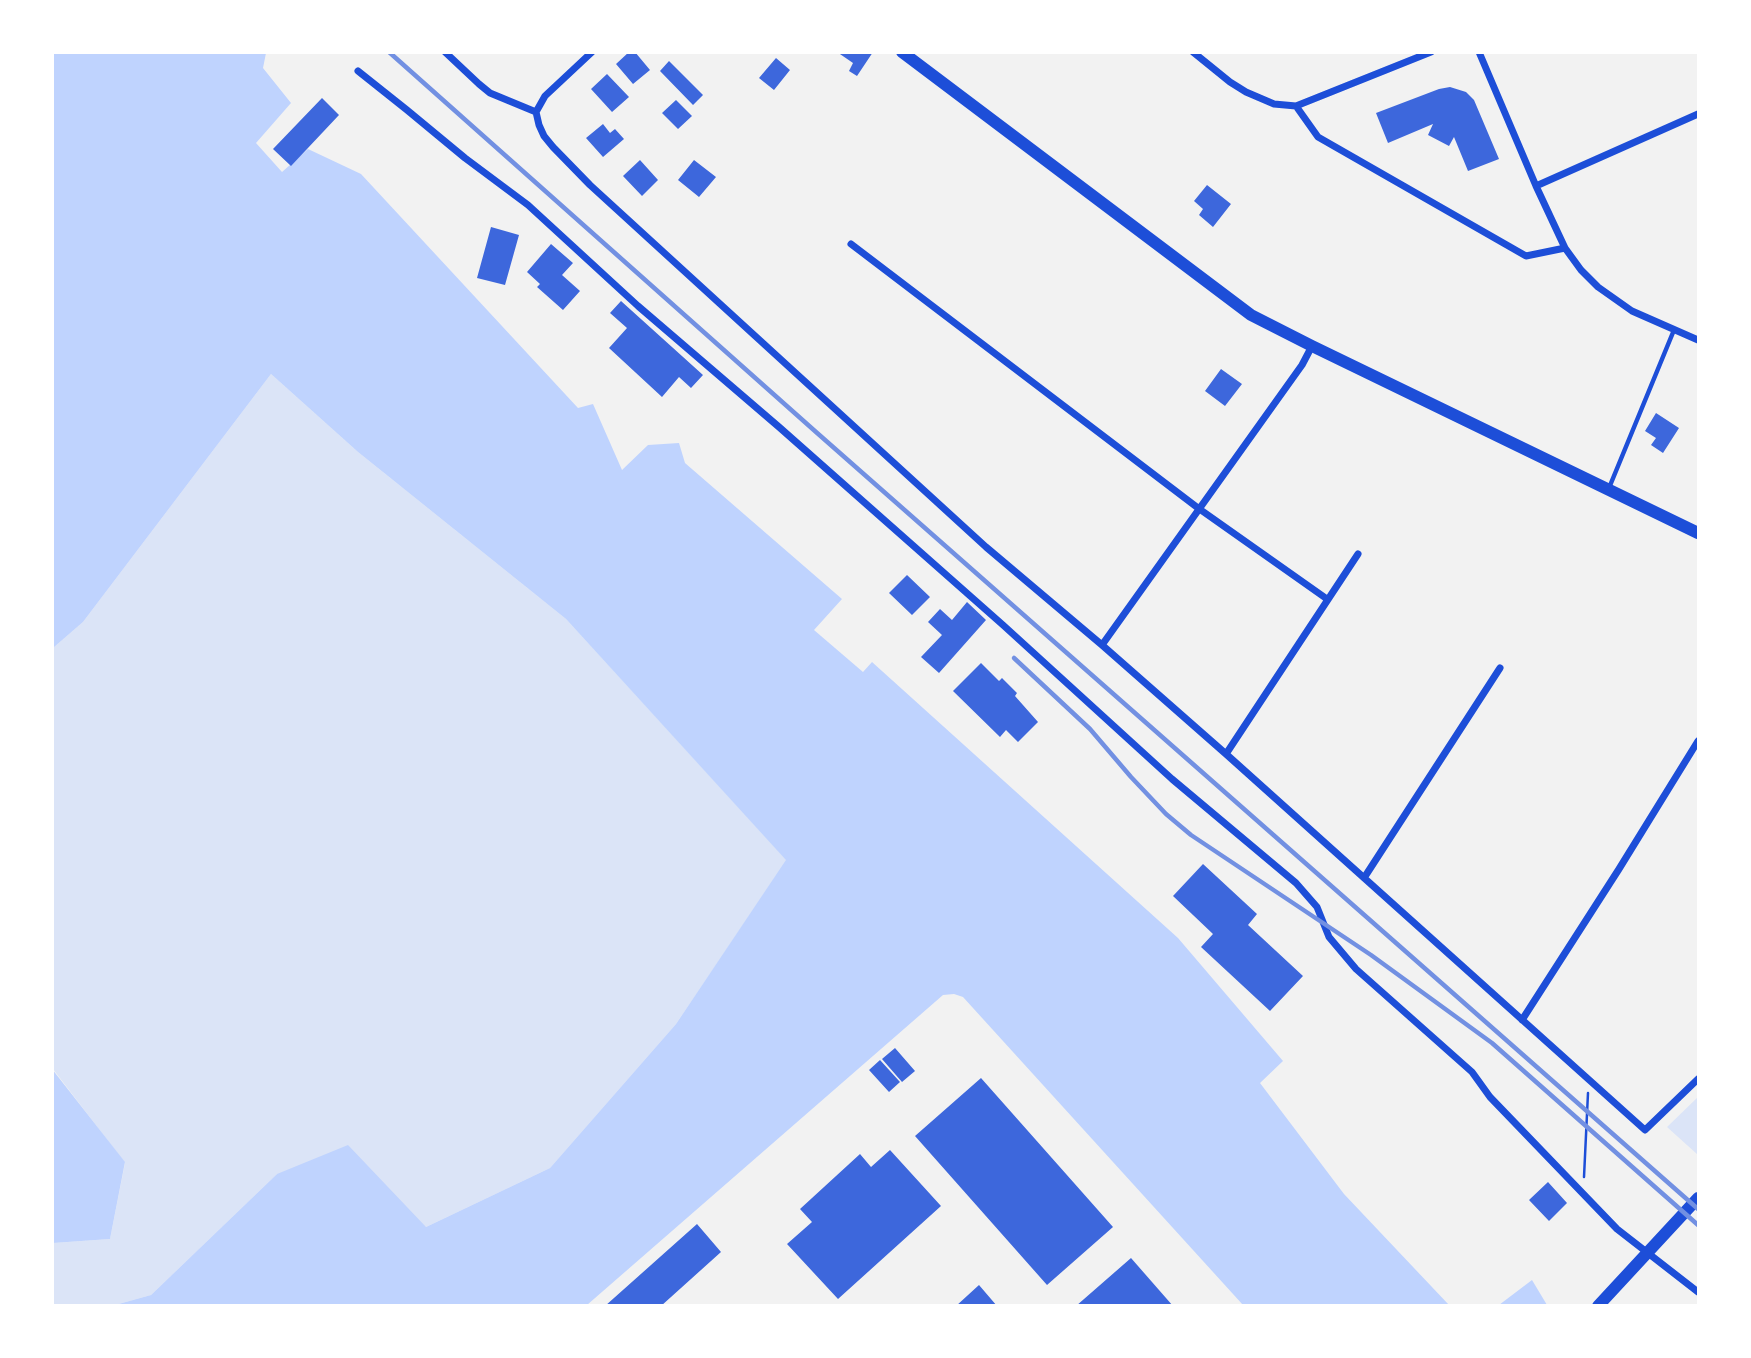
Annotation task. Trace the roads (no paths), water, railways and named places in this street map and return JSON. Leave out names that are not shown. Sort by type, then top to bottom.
[{"type":"street","points":[[445,52],[491,93],[536,112]]},
{"type":"street","points":[[592,52],[545,96],[536,112],[544,136],[590,185],[986,547],[1226,754],[1645,1129],[1699,1079]]},
{"type":"street","points":[[902,52],[1251,315],[1699,533]]},
{"type":"street","points":[[1193,52],[1246,92],[1274,104],[1296,106],[1431,52]]},
{"type":"street","points":[[1479,52],[1565,248],[1581,270],[1598,287],[1632,312],[1699,340]]},
{"type":"street","points":[[358,71],[528,205],[638,306],[1003,625],[1171,779],[1296,883],[1317,907],[1329,937],[1356,970],[1472,1072],[1490,1097],[1616,1229],[1699,1292]]},
{"type":"street","points":[[1296,106],[1318,137],[1525,256],[1565,248]]},
{"type":"street","points":[[1536,186],[1699,114]]},
{"type":"street","points":[[851,244],[1198,508],[1327,599]]},
{"type":"street","points":[[1102,645],[1302,365],[1312,346]]},
{"type":"street","points":[[1226,754],[1358,554]]},
{"type":"street","points":[[1364,878],[1500,668]]},
{"type":"street","points":[[1522,1020],[1699,741]]},
{"type":"street","points":[[1598,1306],[1699,1198]]},
{"type":"lane","points":[[1609,489],[1674,330]]},
{"type":"water","points":[[53,53],[266,53],[263,68],[291,103],[256,143],[282,172],[308,149],[361,174],[578,408],[593,404],[622,470],[648,445],[679,443],[685,463],[842,599],[814,630],[863,672],[872,662],[1178,938],[1283,1061],[1260,1083],[1344,1194],[1449,1305],[1243,1305],[963,997],[954,994],[943,995],[587,1305],[115,1305],[151,1295],[277,1174],[348,1145],[426,1227],[550,1168],[676,1024],[786,860],[566,619],[358,452],[271,374],[83,622],[53,648]]},
{"type":"water","points":[[52,1069],[125,1162],[110,1239],[53,1243]]},
{"type":"water","points":[[1532,1280],[1547,1305],[1499,1305]]},
{"type":"railway","points":[[389,52],[1698,1209]]},
{"type":"railway","points":[[1014,658],[1090,729],[1166,814],[1191,835],[1371,955],[1492,1043],[1698,1225]]}]
